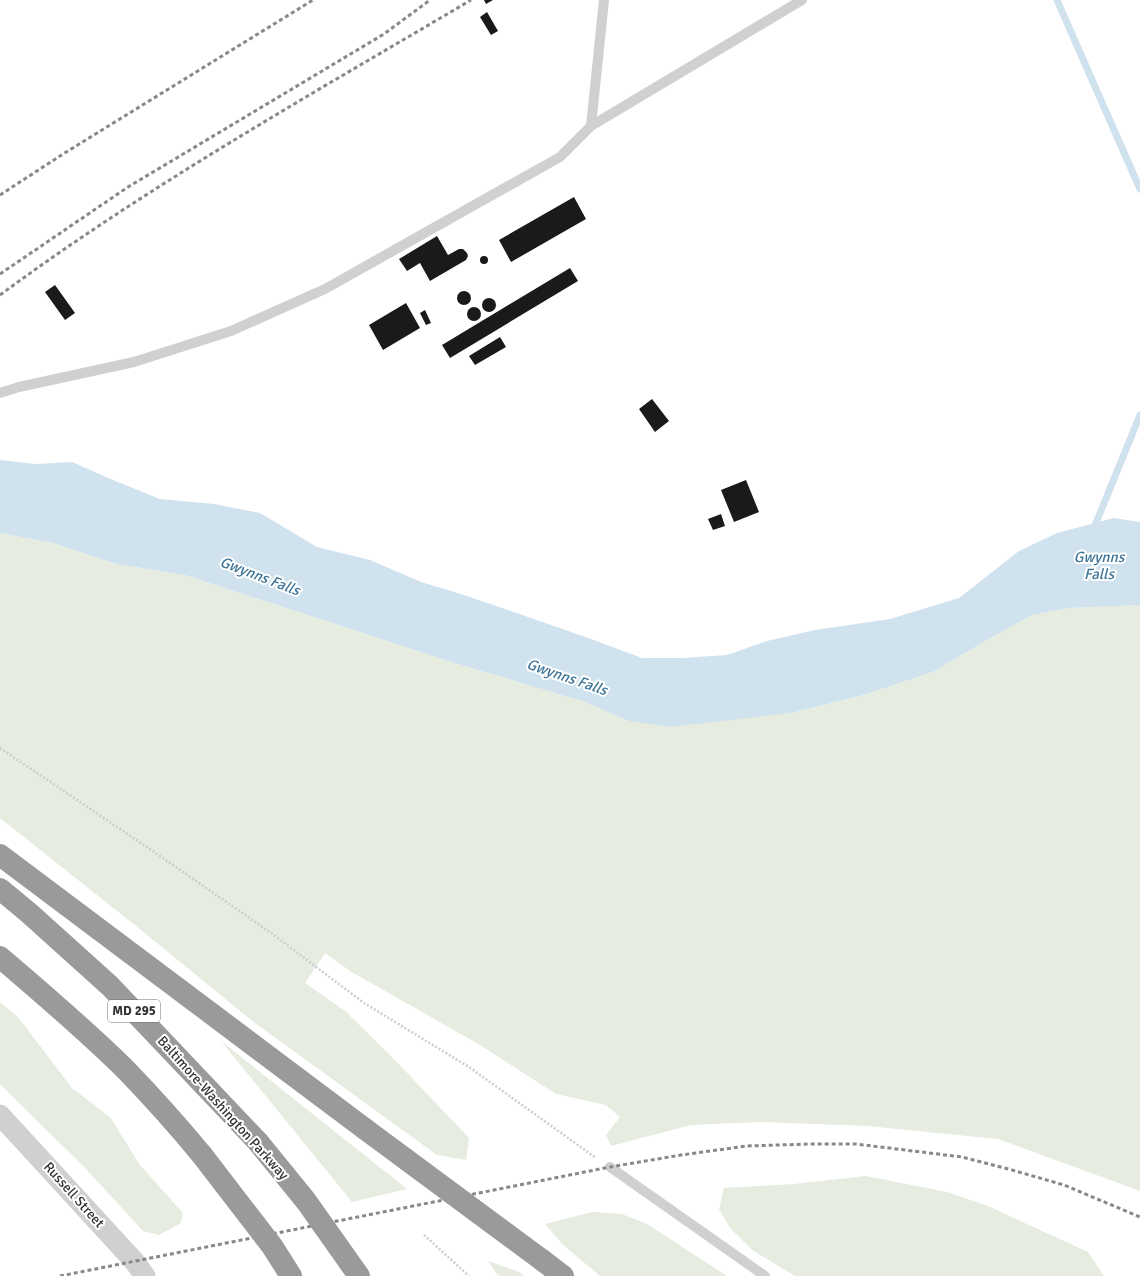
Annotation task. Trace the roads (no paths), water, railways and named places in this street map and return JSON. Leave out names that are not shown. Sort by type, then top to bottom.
[{"type":"highway","points":[[0,855],[563,1276]]},
{"type":"highway","name":"Baltimore-Washington Parkway","points":[[0,889],[110,986],[258,1142],[306,1201],[359,1276]]},
{"type":"highway","points":[[0,957],[42,993],[126,1071],[164,1110],[202,1155],[272,1246],[291,1276]]},
{"type":"highway","points":[[542,1260],[557,1276]]},
{"type":"street","name":"Russell Street","points":[[0,1115],[11,1125],[145,1276]]},
{"type":"lane","points":[[591,126],[604,0]]},
{"type":"lane","points":[[0,393],[19,387],[134,362],[238,328],[325,289],[560,156],[591,126],[802,0]]},
{"type":"lane","points":[[610,1167],[765,1276]]},
{"type":"water","name":"Gwynns Falls","points":[[0,460],[36,464],[72,462],[160,499],[214,504],[260,513],[317,547],[370,560],[421,582],[508,610],[642,658],[682,658],[727,655],[767,641],[815,630],[890,619],[959,598],[1019,551],[1057,533],[1114,518],[1140,522],[1140,605],[1068,608],[1032,615],[933,672],[867,694],[791,713],[670,727],[629,721],[585,702],[461,665],[185,575],[117,564],[53,543],[0,533]]},
{"type":"waterway","points":[[1057,0],[1140,189]]},
{"type":"waterway","points":[[1092,532],[1140,415]]},
{"type":"railway","points":[[0,195],[63,154],[313,0]]},
{"type":"railway","points":[[0,274],[128,187],[384,34],[430,0]]},
{"type":"railway","points":[[0,295],[56,255],[173,178],[291,106],[471,0]]},
{"type":"railway","points":[[60,1276],[610,1167],[747,1146],[856,1144],[962,1157],[1064,1185],[1140,1217]]}]
